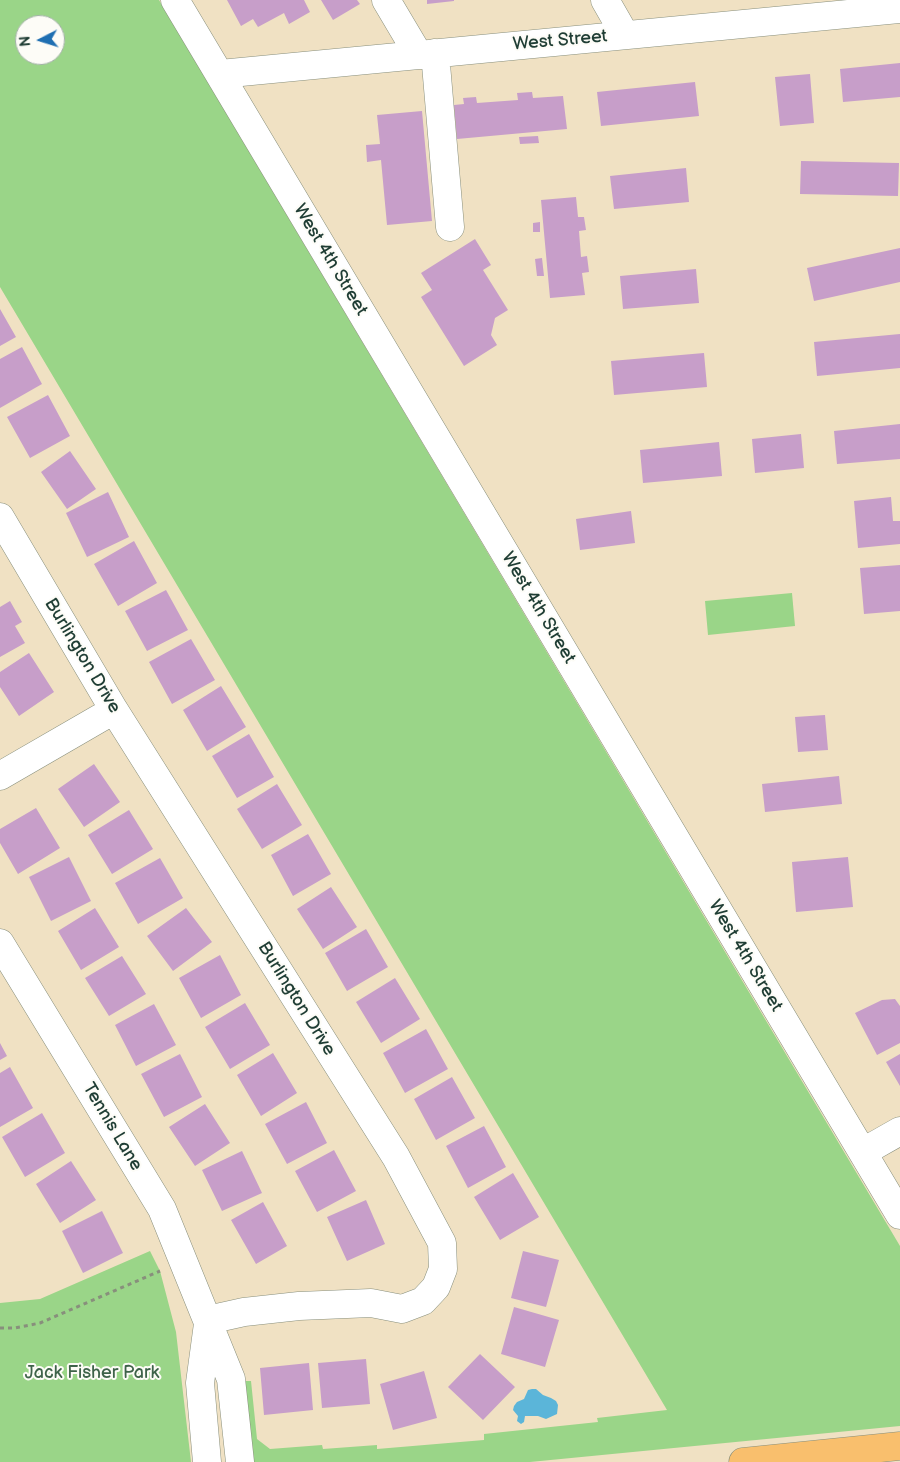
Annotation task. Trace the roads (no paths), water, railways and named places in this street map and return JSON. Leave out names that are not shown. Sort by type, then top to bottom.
[{"type":"main road","points":[[743,1462],[804,1459],[900,1446]]},
{"type":"street","name":"West 4th Street","points":[[175,0],[900,1216]]},
{"type":"street","points":[[386,0],[426,53],[450,227]]},
{"type":"street","points":[[605,0],[625,35]]},
{"type":"street","name":"West Street","points":[[220,74],[625,35],[760,11],[900,9]]},
{"type":"street","name":"Burlington Drive","points":[[0,517],[114,710],[396,1157],[442,1243],[443,1269],[436,1286],[423,1301],[402,1309],[371,1302],[300,1306],[244,1312],[208,1320]]},
{"type":"street","points":[[0,776],[114,710]]},
{"type":"street","name":"Tennis Lane","points":[[0,943],[162,1209],[231,1379],[240,1462]]},
{"type":"street","points":[[863,1152],[900,1131]]},
{"type":"street","name":"Tennis Lane","points":[[207,1462],[200,1383],[208,1320]]},
{"type":"water","points":[[536,1389],[543,1395],[556,1401],[558,1405],[557,1414],[546,1419],[538,1416],[525,1416],[524,1422],[521,1424],[517,1421],[518,1416],[513,1410],[514,1406],[517,1402],[524,1399],[528,1390]]},
{"type":"park label","name":"Jack Fisher Park","points":[[92,1373]]}]
